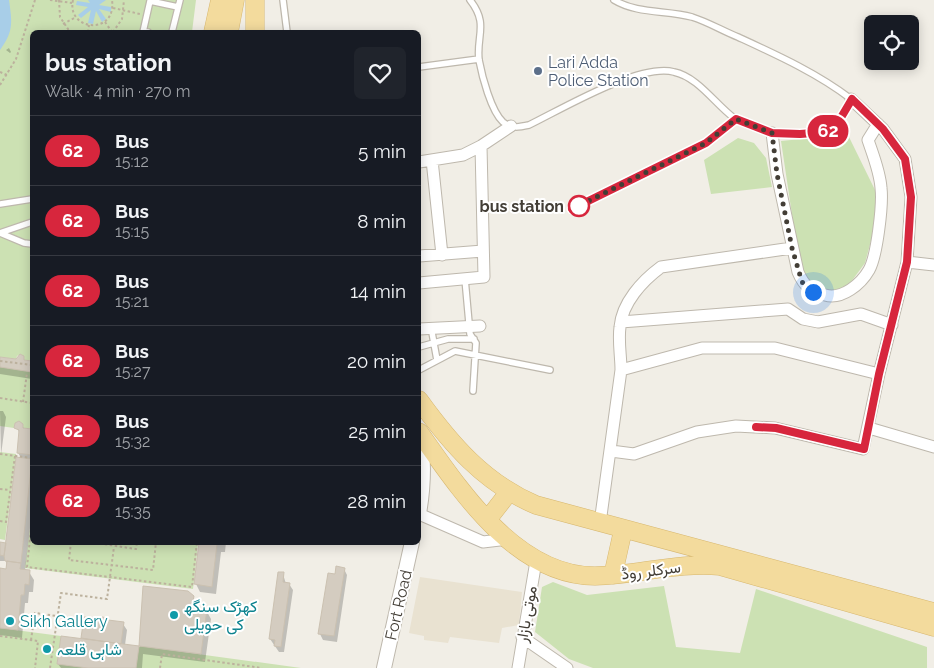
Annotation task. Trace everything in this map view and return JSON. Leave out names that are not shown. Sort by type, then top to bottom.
[{"type":"main road","points":[[214,30],[220,0]]},
{"type":"main road","points":[[229,30],[234,0]]},
{"type":"main road","points":[[255,0],[255,30]]},
{"type":"main road","name":"سرکلر روڈ","points":[[421,403],[452,444],[477,468],[509,492],[536,505],[623,530],[679,542],[934,612]]},
{"type":"main road","name":"سرکلر روڈ","points":[[421,435],[453,480],[508,539],[536,561],[570,574],[613,575],[688,566],[720,566],[934,627]]},
{"type":"main road","points":[[488,519],[509,492]]},
{"type":"main road","points":[[613,575],[623,530]]},
{"type":"street","points":[[611,451],[634,454],[698,432],[736,426],[776,428],[864,449],[879,374],[907,262],[911,197],[905,159],[878,124],[852,99]]},
{"type":"street","points":[[772,133],[777,174],[792,248],[802,282],[813,292],[829,296],[846,293],[858,284],[870,269],[880,223],[881,187],[868,140],[878,124]]},
{"type":"street","points":[[421,162],[463,155],[481,146],[511,126]]},
{"type":"street","points":[[421,283],[484,277],[481,146]]},
{"type":"street","points":[[432,160],[442,255]]},
{"type":"street","points":[[600,523],[621,370],[621,322],[626,306],[644,280],[661,267],[792,248]]},
{"type":"street","points":[[421,256],[483,251]]},
{"type":"street","points":[[907,262],[934,265]]},
{"type":"street","points":[[621,322],[788,309],[803,319],[818,322],[861,314],[892,324]]},
{"type":"street","points":[[421,329],[475,326]]},
{"type":"street","points":[[621,370],[702,348],[776,348],[879,374]]},
{"type":"street","points":[[869,428],[934,448]]},
{"type":"street","points":[[421,440],[424,458],[421,500]]},
{"type":"street","points":[[421,514],[483,542],[508,539]]},
{"type":"street","name":"Fort Road","points":[[384,668],[411,545]]},
{"type":"street","name":"موتی بازار","points":[[518,668],[536,561]]},
{"type":"street","points":[[522,637],[567,668]]},
{"type":"lane","points":[[172,30],[180,0]]},
{"type":"lane","points":[[284,0],[287,30]]},
{"type":"lane","points":[[470,0],[480,18],[482,35],[479,59],[488,95],[503,122],[511,126],[529,124],[628,78],[660,71],[674,71],[686,76],[736,119],[772,133],[800,134],[827,132],[836,126],[852,99],[834,86],[769,52],[694,18],[672,12],[624,6],[614,0]]},
{"type":"lane","points":[[143,30],[150,1],[178,7]]},
{"type":"lane","points":[[421,67],[479,59]]},
{"type":"lane","points":[[572,209],[706,143],[736,119]]},
{"type":"lane","points":[[0,204],[30,199]]},
{"type":"lane","points":[[0,233],[30,223]]},
{"type":"lane","points":[[0,233],[30,244]]},
{"type":"lane","points":[[465,278],[475,326],[470,334],[476,343],[473,390]]},
{"type":"lane","points":[[431,327],[437,360]]},
{"type":"lane","points":[[421,346],[448,339],[474,339]]},
{"type":"lane","points":[[421,369],[455,350],[550,370]]},
{"type":"path","points":[[0,85],[16,58],[34,0]]},
{"type":"path","points":[[50,0],[73,2],[76,18]]},
{"type":"path","points":[[76,18],[89,25],[105,22],[113,8],[112,0]]},
{"type":"path","points":[[114,30],[118,27],[125,11],[124,0]]},
{"type":"path","points":[[59,1],[60,17],[68,30]]},
{"type":"path","points":[[113,8],[147,15]]},
{"type":"path","points":[[63,24],[76,18]]},
{"type":"path","points":[[105,22],[111,30]]},
{"type":"path","points":[[88,30],[89,25]]},
{"type":"path","points":[[0,72],[6,75]]},
{"type":"path","points":[[0,361],[30,365]]},
{"type":"path","points":[[23,402],[27,373]]},
{"type":"path","points":[[0,398],[30,403]]},
{"type":"path","points":[[0,454],[30,458]]},
{"type":"path","points":[[0,521],[6,522],[15,456]]},
{"type":"path","points":[[0,489],[10,490]]},
{"type":"path","points":[[30,538],[27,566],[192,587],[197,545]]},
{"type":"path","points":[[72,545],[69,560],[153,570],[156,545]]},
{"type":"path","points":[[104,545],[136,549],[137,545]]},
{"type":"path","points":[[50,668],[61,593],[107,599],[114,547]]},
{"type":"path","points":[[31,640],[35,613],[57,616]]},
{"type":"path","points":[[0,636],[38,640],[35,668]]},
{"type":"path","points":[[160,668],[162,654],[262,668]]},
{"type":"shaded area","points":[[420,577],[522,592],[519,625],[502,628],[499,643],[450,637],[448,643],[424,640],[424,636],[409,633]]},
{"type":"green space","points":[[0,0],[196,0],[192,30],[30,30],[30,361],[24,360],[21,354],[16,359],[0,357]]},
{"type":"green space","points":[[822,137],[849,137],[875,190],[875,226],[865,263],[848,286],[828,292],[811,285],[800,268],[781,141]]},
{"type":"green space","points":[[738,138],[754,143],[766,158],[772,187],[711,194],[704,160]]},
{"type":"green space","points":[[0,367],[30,372],[30,429],[23,428],[15,423],[14,428],[0,426]]},
{"type":"green space","points":[[0,452],[16,454],[5,540],[0,539]]},
{"type":"green space","points":[[30,529],[30,545],[198,545],[193,589],[25,568]]},
{"type":"green space","points":[[553,582],[587,595],[664,586],[676,647],[740,653],[756,589],[927,647],[927,668],[593,668],[569,659],[535,632],[542,587]]},
{"type":"green space","points":[[0,628],[61,636],[57,664],[88,668],[0,668]]},
{"type":"green space","points":[[139,646],[301,668],[136,668]]},
{"type":"water","points":[[0,0],[9,0],[11,26],[8,37],[0,50]]},
{"type":"water","points":[[88,0],[106,0],[99,5],[111,7],[111,12],[99,9],[106,19],[102,22],[96,11],[93,24],[88,23],[91,10],[81,18],[78,15],[88,7],[76,5],[77,1],[90,3]]},
{"type":"building","points":[[20,354],[24,356],[24,360],[30,361],[30,372],[0,367],[0,357],[16,359]]},
{"type":"building","points":[[19,421],[23,424],[23,428],[30,429],[30,455],[17,453],[19,430],[14,428],[15,423]]},
{"type":"building","points":[[16,457],[30,459],[30,478],[21,563],[5,561],[4,556]]},
{"type":"building","points":[[0,542],[6,543],[4,556],[0,555]]},
{"type":"building","points":[[199,545],[217,545],[212,587],[194,584]]},
{"type":"building","points":[[7,561],[21,563],[20,569],[30,570],[29,585],[25,584],[24,595],[21,595],[18,630],[0,628],[0,568],[6,569]]},
{"type":"building","points":[[336,566],[345,568],[334,636],[318,634],[328,573],[335,574]]},
{"type":"building","points":[[278,572],[284,572],[283,582],[290,583],[281,647],[274,646],[275,640],[269,639]]},
{"type":"building","name":"کھڑک سنگھ کی حویلی","points":[[143,586],[188,591],[194,596],[192,607],[207,609],[201,654],[139,646]]},
{"type":"building","points":[[84,617],[101,619],[102,617],[108,618],[108,620],[124,622],[121,644],[81,638]]},
{"type":"building","points":[[61,636],[139,646],[136,668],[88,668],[57,664]]},
{"type":"bus line","name":"62","points":[[572,209],[661,163],[706,143],[736,119],[772,133],[800,134],[827,132],[836,126],[852,99],[883,129],[905,159],[911,197],[907,262],[879,374],[864,449],[776,428],[756,427]]},
{"type":"place","name":"Lari Adda Police Station","points":[[538,71]]},
{"type":"place","name":"bus station","points":[[579,206]]},
{"type":"place","name":"کھڑک سنگھ کی حویلی","points":[[174,615]]},
{"type":"place","name":"Sikh Gallery","points":[[10,621]]},
{"type":"place","name":"شاہی قلعہ","points":[[47,649]]},
{"type":"route","points":[[579,206],[572,209],[661,163],[706,143],[736,119],[772,133],[777,174],[798,272],[802,282],[813,292]]}]
